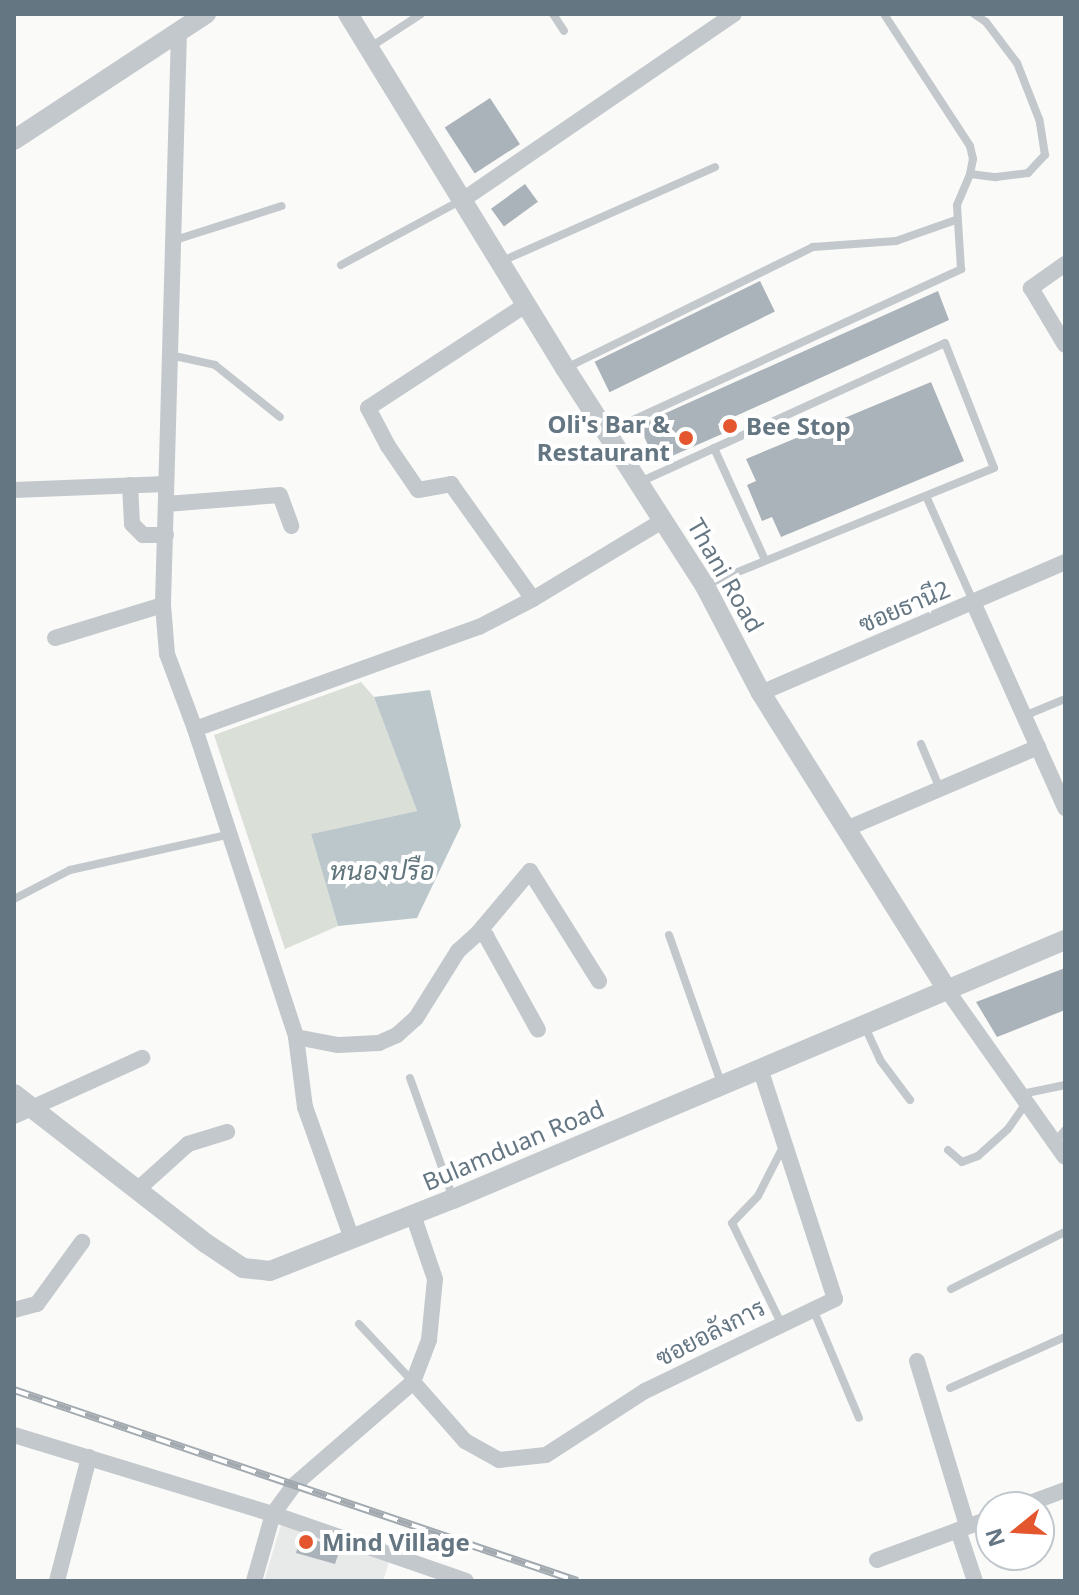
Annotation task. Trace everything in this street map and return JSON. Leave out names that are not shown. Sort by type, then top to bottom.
[{"type":"street","points":[[14,140],[206,14]]},
{"type":"street","name":"Thani Road","points":[[348,14],[565,368],[705,586],[761,693],[846,829],[947,990],[1025,1098],[1060,1136],[1065,1157]]},
{"type":"street","points":[[464,199],[734,14]]},
{"type":"street","points":[[179,31],[163,605],[167,654],[195,729],[227,835],[296,1037],[305,1107],[352,1239]]},
{"type":"street","points":[[1065,264],[1031,288],[1065,345]]},
{"type":"street","points":[[527,304],[368,408],[388,446],[418,490],[451,484],[533,599]]},
{"type":"street","points":[[14,490],[166,484]]},
{"type":"street","points":[[130,485],[132,524],[143,535],[166,535]]},
{"type":"street","points":[[166,504],[280,495],[291,526]]},
{"type":"street","points":[[195,729],[479,627],[533,599],[664,520]]},
{"type":"street","name":"ซอยธานี2","points":[[761,693],[1065,562]]},
{"type":"street","points":[[973,602],[1064,803]]},
{"type":"street","points":[[55,638],[163,605]]},
{"type":"street","points":[[846,829],[1038,747]]},
{"type":"street","points":[[296,1037],[338,1045],[379,1043],[397,1035],[416,1018],[458,951],[478,933],[530,871],[599,981]]},
{"type":"street","points":[[478,933],[486,936],[538,1030]]},
{"type":"street","name":"Bulamduan Road","points":[[19,1106],[243,1268],[270,1271],[453,1199],[1065,940]]},
{"type":"street","points":[[19,1106],[142,1058]]},
{"type":"street","points":[[760,1068],[835,1299],[813,1308]]},
{"type":"street","points":[[137,1190],[188,1144],[227,1132]]},
{"type":"street","points":[[254,1581],[273,1514],[293,1486],[413,1382],[429,1340],[435,1279],[413,1215]]},
{"type":"street","points":[[14,1310],[37,1304],[82,1242]]},
{"type":"street","name":"ซอยอลังการ","points":[[413,1382],[465,1441],[499,1460],[546,1455],[645,1391],[813,1308]]},
{"type":"street","points":[[917,1361],[975,1581]]},
{"type":"street","points":[[14,1435],[273,1514],[466,1581]]},
{"type":"street","points":[[57,1581],[89,1457]]},
{"type":"street","points":[[877,1560],[975,1524]]},
{"type":"lane","points":[[369,48],[421,14]]},
{"type":"lane","points":[[553,14],[564,31]]},
{"type":"lane","points":[[607,433],[961,269],[957,205],[970,174],[973,159],[970,146],[884,14]]},
{"type":"lane","points":[[970,174],[996,177],[1028,173],[1045,155],[1039,119],[1017,63],[986,22],[974,14]]},
{"type":"lane","points":[[500,262],[715,167]]},
{"type":"lane","points":[[341,265],[464,199]]},
{"type":"lane","points":[[172,241],[282,206]]},
{"type":"lane","points":[[565,368],[813,247],[896,241],[956,220]]},
{"type":"lane","points":[[640,482],[945,343],[994,468],[705,586]]},
{"type":"lane","points":[[169,355],[215,365],[280,417]]},
{"type":"lane","points":[[714,448],[765,560]]},
{"type":"lane","points":[[926,496],[973,602]]},
{"type":"lane","points":[[1024,716],[1065,699]]},
{"type":"lane","points":[[921,744],[940,789]]},
{"type":"lane","points":[[14,899],[70,870],[227,835]]},
{"type":"lane","points":[[669,935],[722,1084]]},
{"type":"lane","points":[[864,1024],[880,1060],[910,1100]]},
{"type":"lane","points":[[410,1078],[453,1199]]},
{"type":"lane","points":[[948,1150],[962,1162],[978,1156],[1008,1129],[1025,1098],[1065,1085]]},
{"type":"lane","points":[[781,1323],[732,1223],[758,1196],[785,1145]]},
{"type":"lane","points":[[951,1289],[1065,1232]]},
{"type":"lane","points":[[813,1308],[859,1418]]},
{"type":"lane","points":[[359,1324],[413,1382]]},
{"type":"lane","points":[[950,1388],[1065,1337]]},
{"type":"shaded area","points":[[361,682],[374,697],[417,811],[311,834],[338,926],[285,949],[214,735]]},
{"type":"shaded area","name":"Mind Village","points":[[281,1525],[390,1559],[383,1581],[264,1581]]},
{"type":"water","name":"หนองปรือ","points":[[430,690],[461,826],[417,918],[338,926],[311,834],[417,811],[374,697]]},
{"type":"building","points":[[490,98],[520,144],[475,174],[445,127]]},
{"type":"building","points":[[525,184],[538,202],[504,226],[491,209]]},
{"type":"building","points":[[760,281],[775,312],[610,392],[595,362]]},
{"type":"building","points":[[938,291],[949,320],[718,424],[722,434],[656,463],[639,425]]},
{"type":"building","points":[[931,382],[964,461],[781,537],[772,517],[762,521],[747,485],[756,481],[746,459]]},
{"type":"building","points":[[1065,968],[1065,1010],[997,1037],[976,1002]]},
{"type":"building","points":[[301,1535],[340,1549],[335,1564],[296,1553]]},
{"type":"railway","points":[[14,1390],[577,1581]]},
{"type":"place","name":"Bee Stop","points":[[730,426]]},
{"type":"place","name":"Oli's Bar & Restaurant","points":[[686,438]]},
{"type":"place","name":"Mind Village","points":[[306,1542]]}]
